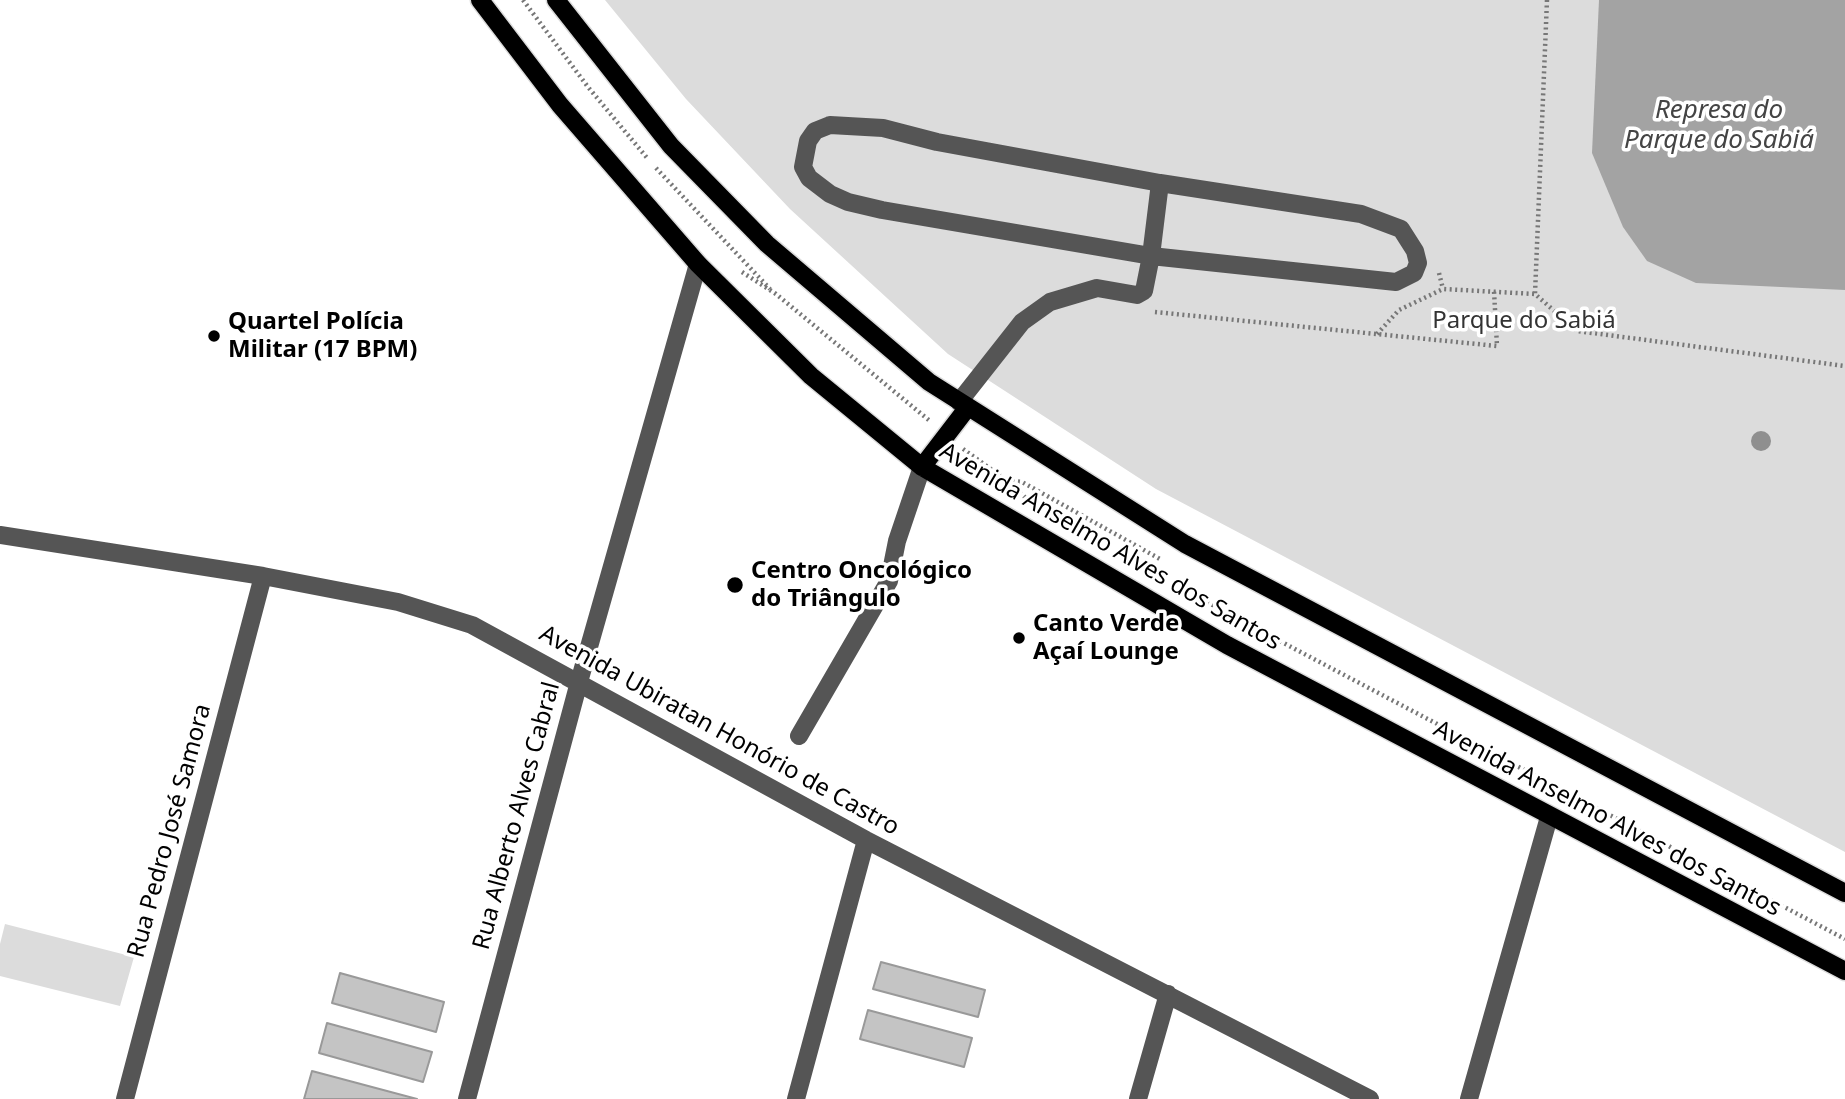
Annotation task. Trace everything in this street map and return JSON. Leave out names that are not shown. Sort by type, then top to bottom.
[{"type":"main road","name":"Avenida Anselmo Alves dos Santos","points":[[480,0],[560,105],[698,264],[811,376],[922,467],[1227,645],[1845,971]]},
{"type":"main road","name":"Avenida Anselmo Alves dos Santos","points":[[556,0],[671,146],[767,244],[929,382],[1185,544],[1845,892]]},
{"type":"main road","points":[[922,467],[947,437],[964,404]]},
{"type":"street","points":[[830,125],[856,125],[1160,183],[1361,214],[1401,229],[1415,251],[1418,263],[1414,274],[1396,282],[1151,256],[882,210],[848,202],[830,194],[809,178],[803,167],[803,154],[816,131],[830,125]]},
{"type":"street","points":[[964,404],[1022,323],[1051,302],[1097,289],[1137,295],[1144,291],[1160,183]]},
{"type":"street","name":"Rua Alberto Alves Cabral","points":[[467,1099],[579,682],[698,264]]},
{"type":"street","points":[[799,736],[889,581],[897,541],[922,467]]},
{"type":"street","name":"Avenida Ubiratan Honório de Castro","points":[[0,535],[263,576],[435,611],[472,625],[866,840],[1370,1099]]},
{"type":"street","name":"Rua Pedro José Samora","points":[[125,1099],[263,576]]},
{"type":"street","points":[[1469,1099],[1549,817]]},
{"type":"street","points":[[796,1099],[866,840]]},
{"type":"street","points":[[1138,1099],[1168,994]]},
{"type":"path","points":[[1535,294],[1547,0]]},
{"type":"path","points":[[1377,334],[1399,310],[1443,289],[1494,291],[1535,294],[1577,331],[1845,366]]},
{"type":"path","points":[[1145,311],[1497,346],[1494,291]]},
{"type":"path","points":[[776,294],[947,437],[1006,480],[1035,506]]},
{"type":"path","points":[[1198,598],[1845,939]]},
{"type":"green space","name":"Parque do Sabiá","points":[[605,0],[1845,0],[1845,852],[1156,489],[948,354],[790,209],[686,99]]},
{"type":"green space","points":[[5,924],[134,957],[120,1006],[0,976],[0,944]]},
{"type":"water","name":"Represa do Parque do Sabiá","points":[[1599,0],[1845,0],[1845,290],[1696,283],[1647,261],[1623,227],[1592,153]]},
{"type":"building","points":[[881,962],[985,990],[978,1017],[873,989]]},
{"type":"building","points":[[340,973],[444,1002],[436,1032],[332,1003]]},
{"type":"building","points":[[868,1010],[972,1038],[964,1067],[860,1039]]},
{"type":"building","points":[[327,1023],[432,1052],[423,1082],[319,1053]]},
{"type":"building","points":[[312,1071],[417,1099],[304,1099]]},
{"type":"place","name":"Quartel Polícia Militar (17 BPM)","points":[[214,336]]},
{"type":"place","name":"Centro Oncológico do Triângulo","points":[[735,585]]},
{"type":"place","name":"Canto Verde Açaí Lounge","points":[[1019,638]]}]
